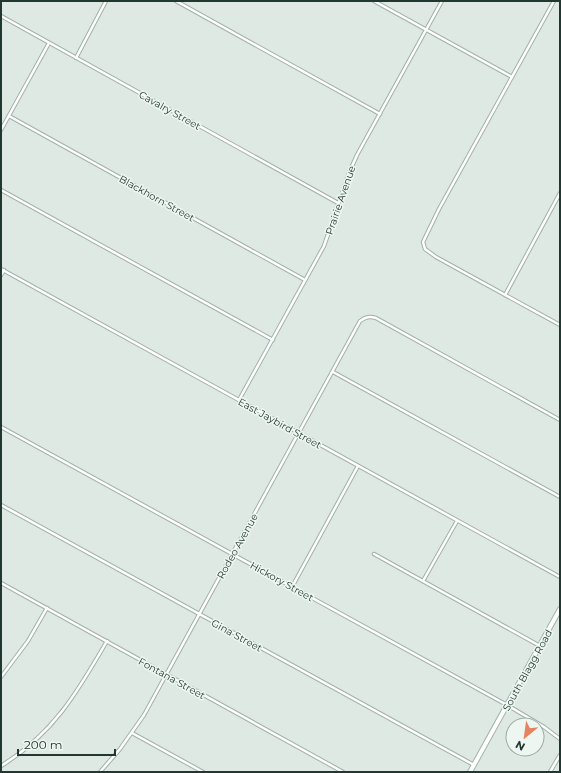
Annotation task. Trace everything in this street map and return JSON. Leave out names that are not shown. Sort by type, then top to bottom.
[{"type":"main road","name":"South Blagg Road","points":[[470,772],[560,609]]},
{"type":"street","points":[[76,58],[106,1]]},
{"type":"street","points":[[176,1],[380,114]]},
{"type":"street","points":[[374,1],[512,77]]},
{"type":"street","name":"Prairie Avenue","points":[[239,400],[324,246],[351,168],[442,1]]},
{"type":"street","points":[[554,1],[424,236],[423,245],[429,252],[560,325]]},
{"type":"street","name":"Cavalry Street","points":[[1,16],[338,203]]},
{"type":"street","points":[[1,130],[49,43]]},
{"type":"street","name":"Blackhorn Street","points":[[9,116],[306,280]]},
{"type":"street","points":[[1,190],[272,340]]},
{"type":"street","points":[[505,294],[560,193]]},
{"type":"street","points":[[1,274],[2,269]]},
{"type":"street","name":"East Jaybird Street","points":[[2,269],[560,577]]},
{"type":"street","name":"Rodeo Avenue","points":[[100,772],[132,733],[166,675],[360,321],[367,317],[376,318],[560,420]]},
{"type":"street","points":[[333,372],[560,498]]},
{"type":"street","name":"Hickory Street","points":[[1,427],[507,705],[544,727],[560,739]]},
{"type":"street","points":[[292,587],[358,466]]},
{"type":"street","name":"Gina Street","points":[[1,505],[474,765]]},
{"type":"street","points":[[423,581],[457,521]]},
{"type":"street","points":[[374,554],[540,646]]},
{"type":"street","name":"Fontana Street","points":[[1,583],[344,772]]},
{"type":"street","points":[[1,677],[28,641],[47,608]]},
{"type":"street","points":[[1,766],[39,737],[72,701],[107,641]]},
{"type":"street","points":[[132,733],[203,772]]},
{"type":"street","points":[[550,772],[560,755]]}]
